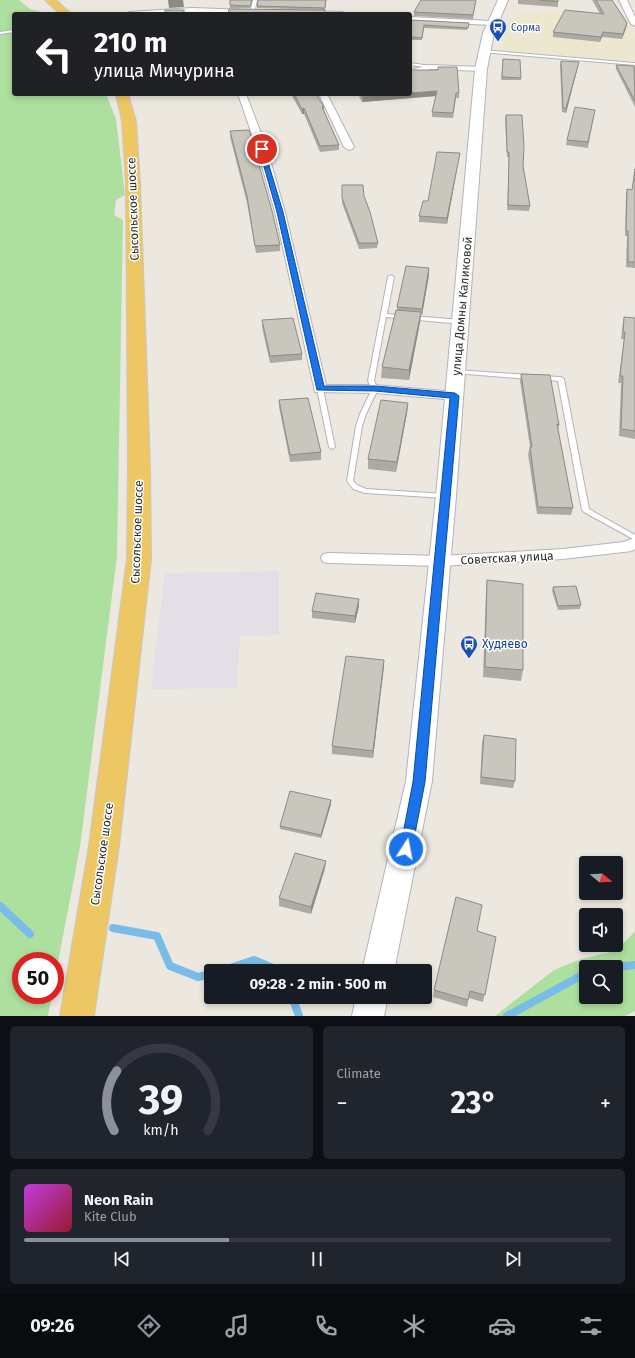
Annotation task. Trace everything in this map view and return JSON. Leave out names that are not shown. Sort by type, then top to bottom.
[{"type":"highway","points":[[50,0],[64,12]]},
{"type":"highway","name":"Сысольское шоссе","points":[[77,1016],[104,846],[139,559],[139,457],[133,184],[129,121],[123,96]]},
{"type":"main road","name":"улица Домны Каликовой","points":[[380,964],[419,782],[455,396],[482,60],[491,23],[503,0]]},
{"type":"main road","points":[[368,1016],[371,1004]]},
{"type":"street","points":[[623,0],[635,24]]},
{"type":"street","points":[[152,12],[174,10],[193,12]]},
{"type":"street","points":[[412,19],[491,23]]},
{"type":"street","points":[[412,72],[431,67],[482,60]]},
{"type":"street","points":[[243,96],[262,149],[280,212],[320,389],[375,389],[455,396]]},
{"type":"street","points":[[324,96],[349,147]]},
{"type":"street","name":"Советская улица","points":[[329,558],[440,561],[563,554],[626,547],[635,543]]},
{"type":"lane","points":[[255,0],[255,12]]},
{"type":"lane","points":[[0,33],[12,31]]},
{"type":"lane","points":[[482,60],[635,64]]},
{"type":"lane","points":[[412,64],[431,67]]},
{"type":"lane","points":[[391,277],[371,381],[375,389],[361,420],[350,481],[354,487],[365,491],[446,496]]},
{"type":"lane","points":[[383,315],[461,322]]},
{"type":"lane","points":[[457,372],[561,379],[586,510],[635,538]]},
{"type":"lane","points":[[320,389],[332,447]]},
{"type":"shaded area","points":[[559,9],[626,16],[635,37],[635,62],[501,51],[504,35],[515,13],[553,12]]},
{"type":"shaded area","points":[[279,571],[279,635],[240,636],[237,688],[151,689],[165,573]]},
{"type":"green space","points":[[0,0],[19,0],[30,9],[41,12],[12,12],[12,96],[107,96],[116,119],[125,195],[116,200],[114,215],[123,220],[117,556],[80,847],[60,952],[12,952],[12,1004],[50,1004],[48,1016],[0,1016]]},
{"type":"green space","points":[[635,931],[635,1011],[625,1016],[495,1016],[554,970],[581,959],[611,952],[623,952],[623,943]]},
{"type":"building","points":[[230,0],[252,0],[250,6],[230,5]]},
{"type":"building","points":[[258,0],[326,0],[325,8],[257,6]]},
{"type":"building","points":[[421,0],[476,0],[473,15],[414,12]]},
{"type":"building","points":[[540,0],[558,0],[558,2]]},
{"type":"building","points":[[596,0],[612,0],[627,23],[623,34],[603,32],[601,37],[553,32],[565,10],[604,14]]},
{"type":"building","points":[[229,9],[325,10],[325,12],[228,12]]},
{"type":"building","points":[[165,10],[184,10],[184,12],[165,12]]},
{"type":"building","points":[[412,20],[469,23],[468,28],[424,25],[422,38],[412,37]]},
{"type":"building","points":[[503,59],[520,60],[521,78],[502,77]]},
{"type":"building","points":[[561,61],[579,62],[566,108],[563,108]]},
{"type":"building","points":[[616,65],[634,66],[635,101]]},
{"type":"building","points":[[438,67],[457,67],[459,93],[456,93],[453,113],[432,112],[437,91],[412,93],[412,70],[438,70]]},
{"type":"building","points":[[295,96],[317,96],[324,107],[322,107],[339,145],[320,146],[304,108],[302,109]]},
{"type":"building","points":[[575,107],[595,110],[588,142],[567,140]]},
{"type":"building","points":[[506,115],[522,115],[524,147],[523,166],[530,206],[508,205],[509,152],[507,152]]},
{"type":"building","points":[[249,130],[280,245],[255,246],[247,196],[230,131]]},
{"type":"building","points":[[437,152],[460,153],[447,218],[419,216],[423,201],[428,201]]},
{"type":"building","points":[[635,169],[635,262],[628,262],[628,231],[626,231],[627,189],[632,190]]},
{"type":"building","points":[[342,185],[363,185],[364,196],[378,243],[359,243],[342,198]]},
{"type":"building","points":[[406,266],[429,268],[422,309],[397,307]]},
{"type":"building","points":[[396,310],[421,312],[409,370],[382,367]]},
{"type":"building","points":[[624,317],[635,318],[635,431],[621,429],[623,376],[620,376],[625,332],[623,332]]},
{"type":"building","points":[[293,318],[302,354],[270,356],[262,320]]},
{"type":"building","points":[[521,374],[550,375],[559,425],[557,424],[573,508],[538,507],[530,447],[532,447]]},
{"type":"building","points":[[308,398],[321,452],[290,455],[279,400]]},
{"type":"building","points":[[381,400],[408,403],[397,462],[368,459]]},
{"type":"building","points":[[487,580],[523,584],[523,670],[485,667]]},
{"type":"building","points":[[576,586],[581,605],[558,606],[553,587]]},
{"type":"building","points":[[316,593],[359,599],[355,616],[312,611]]},
{"type":"building","points":[[346,656],[384,660],[373,751],[332,746]]},
{"type":"building","points":[[484,735],[516,739],[515,781],[481,777]]},
{"type":"building","points":[[290,791],[331,800],[321,835],[280,826]]},
{"type":"building","points":[[295,853],[326,861],[311,907],[279,898]]},
{"type":"building","points":[[456,897],[482,905],[477,931],[496,937],[485,995],[470,991],[468,1000],[434,990]]},
{"type":"waterway","points":[[0,906],[30,934]]},
{"type":"waterway","points":[[113,928],[157,936],[170,966],[198,977],[204,976]]},
{"type":"waterway","points":[[242,964],[254,960],[263,964]]},
{"type":"waterway","points":[[623,966],[635,965]]},
{"type":"waterway","points":[[507,1016],[579,977]]},
{"type":"waterway","points":[[295,1004],[299,1016]]},
{"type":"place","name":"Сорма","points":[[498,42]]},
{"type":"place","name":"Худяево","points":[[469,659]]},
{"type":"route","points":[[262,149],[280,212],[320,389],[375,389],[455,396],[419,782],[406,849]]}]
